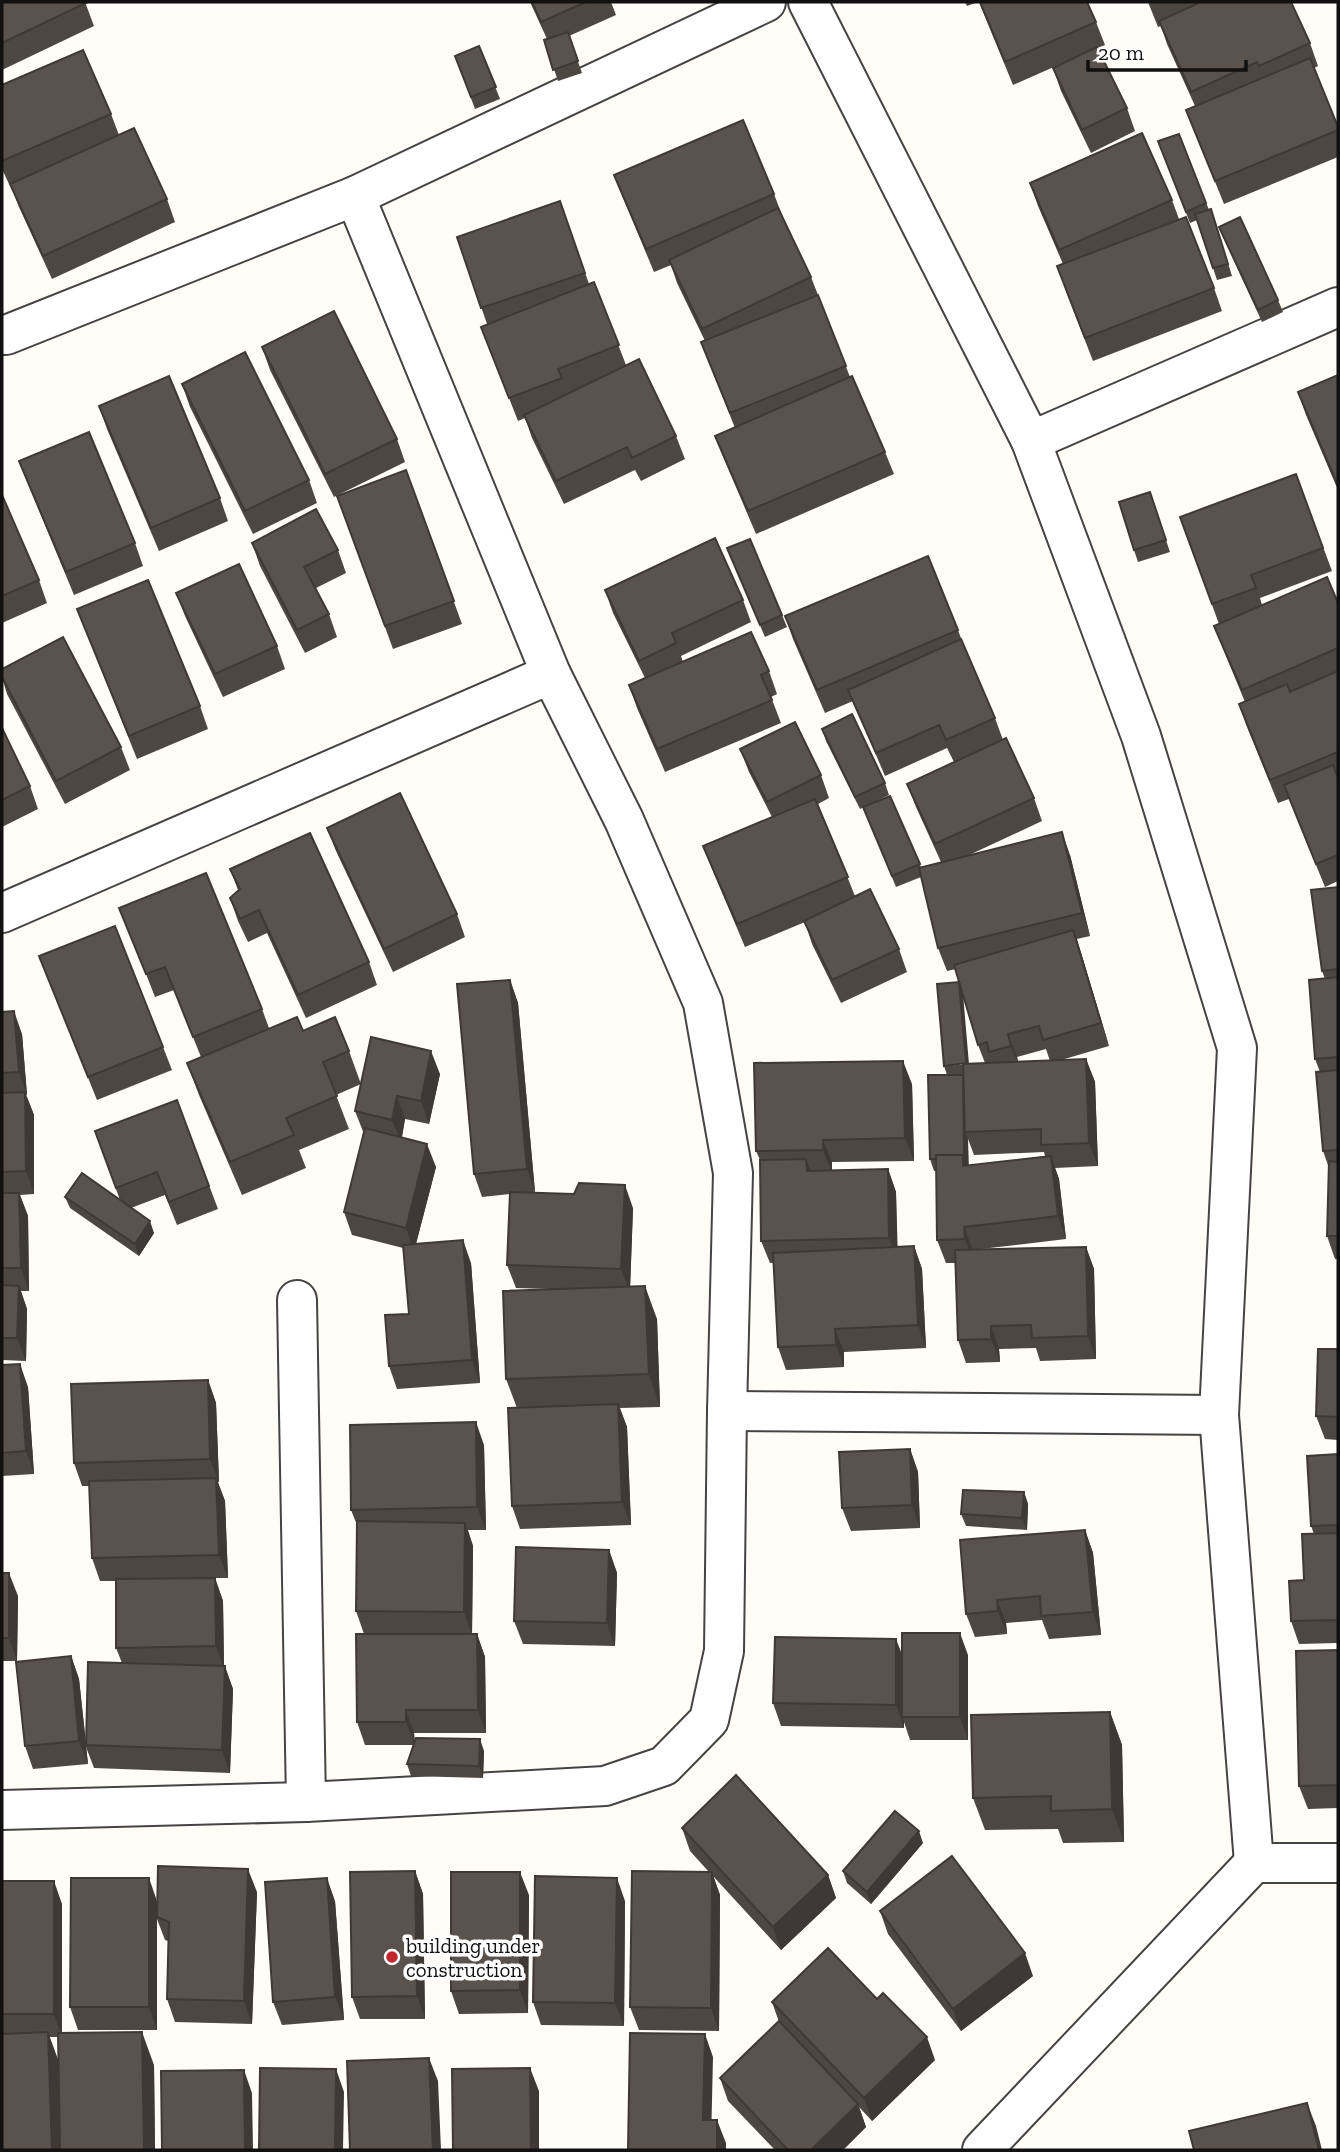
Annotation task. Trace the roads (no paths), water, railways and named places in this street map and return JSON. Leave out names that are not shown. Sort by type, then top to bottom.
[{"type":"street","points":[[3,332],[355,196],[766,2]]},
{"type":"street","points":[[808,2],[1031,441],[1141,736],[1237,1048],[1219,1415],[1254,1863]]},
{"type":"street","points":[[2,1810],[306,1802],[605,1786],[664,1766],[709,1720],[724,1651],[733,1173],[703,1003],[624,820],[551,674],[355,196]]},
{"type":"street","points":[[1031,441],[1338,307]]},
{"type":"street","points":[[2,913],[551,674]]},
{"type":"street","points":[[297,1300],[306,1802]]},
{"type":"street","points":[[727,1411],[1219,1415]]},
{"type":"street","points":[[982,2150],[1254,1863],[1338,1863]]},
{"type":"place","name":"building under construction","points":[[392,1957]]}]
